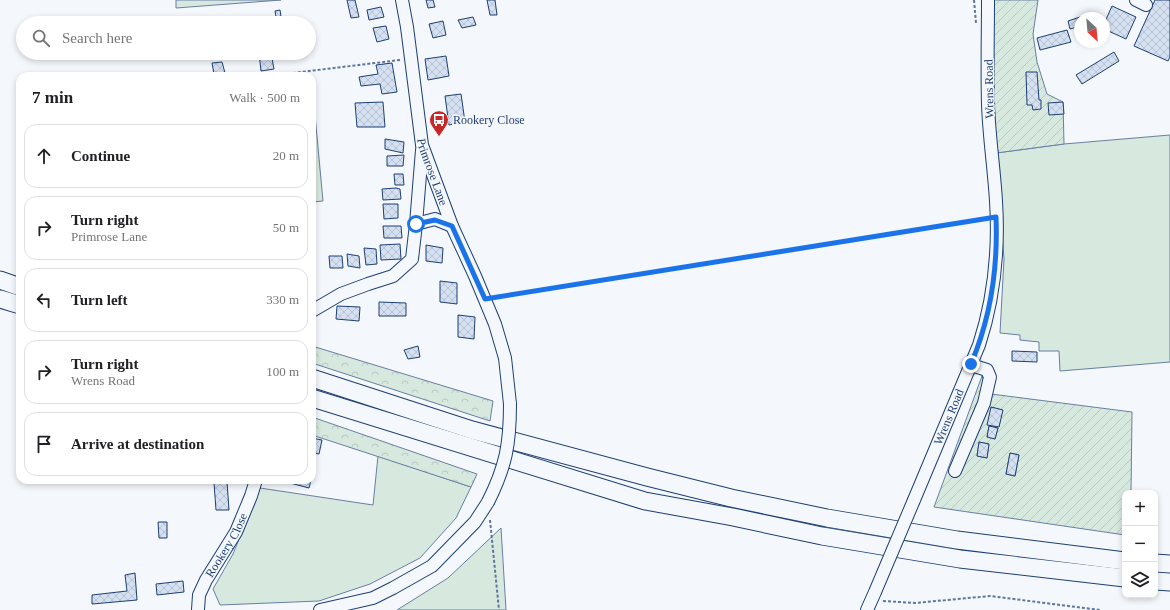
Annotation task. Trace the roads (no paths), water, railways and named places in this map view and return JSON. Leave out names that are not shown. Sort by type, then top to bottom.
[{"type":"highway","points":[[0,280],[16,286]]},
{"type":"highway","points":[[0,299],[16,304]]},
{"type":"highway","points":[[316,379],[472,430],[731,498],[827,518],[958,540],[1122,560]]},
{"type":"highway","points":[[316,399],[646,502],[733,517],[822,536],[960,559],[1122,578]]},
{"type":"highway","points":[[1158,563],[1170,564]]},
{"type":"highway","points":[[1158,581],[1170,582]]},
{"type":"street","name":"Primrose Lane","points":[[320,610],[373,598],[432,566],[475,522],[488,502],[499,480],[506,458],[510,429],[510,404],[506,358],[495,324],[452,226],[422,145],[402,0]]},
{"type":"street","name":"Wrens Road","points":[[871,601],[985,328],[995,274],[996,217],[988,104],[988,0]]},
{"type":"street","points":[[316,309],[341,294],[393,276],[412,259],[422,145]]},
{"type":"street","points":[[416,224],[435,220],[452,226]]},
{"type":"street","points":[[955,471],[984,403],[990,377],[987,370],[971,364]]},
{"type":"street","name":"Rookery Close","points":[[198,610],[199,596],[206,580],[236,532],[252,496],[255,484]]},
{"type":"place","name":"Rookery Close","points":[[439,137]]}]
